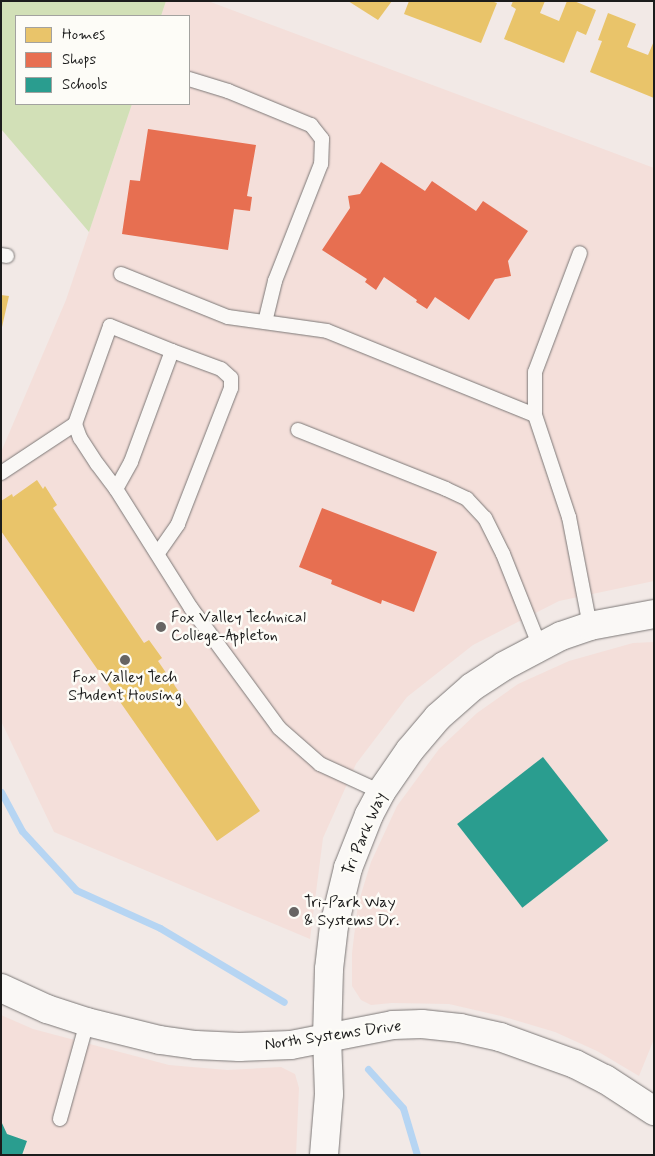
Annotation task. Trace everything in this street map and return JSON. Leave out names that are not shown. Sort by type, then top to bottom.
[{"type":"street","name":"Tri Park Way","points":[[324,1154],[329,1094],[327,1037],[329,969],[334,926],[348,868],[369,815],[381,792],[410,750],[455,701],[504,666],[561,636],[590,626],[654,614]]},
{"type":"street","name":"North Systems Drive","points":[[1,988],[47,1009],[87,1022],[160,1040],[196,1045],[239,1047],[291,1045],[393,1025],[422,1024],[460,1028],[500,1037],[540,1050],[590,1072],[654,1111]]},
{"type":"lane","points":[[190,79],[228,90],[311,125],[322,139],[321,164],[275,281],[265,322]]},
{"type":"lane","points":[[580,253],[535,372],[535,415],[569,517],[590,626]]},
{"type":"lane","points":[[121,274],[228,318],[328,331],[535,415]]},
{"type":"lane","points":[[1,473],[75,424],[110,326],[221,369],[231,378],[231,383],[178,524],[158,553]]},
{"type":"lane","points":[[116,489],[131,462],[172,351]]},
{"type":"lane","points":[[75,424],[80,438],[158,553],[191,608],[279,728],[320,764],[381,792]]},
{"type":"lane","points":[[298,430],[446,489],[467,500],[484,518],[503,554],[540,647]]},
{"type":"lane","points":[[60,1119],[87,1022]]},
{"type":"shaded area","points":[[166,1],[208,1],[654,168],[654,581],[559,601],[473,645],[407,697],[356,764],[323,838],[310,939],[54,832],[1,721],[1,452],[66,300],[132,105],[190,105],[190,15],[161,15]]},
{"type":"shaded area","points":[[654,642],[654,1039],[639,1076],[597,1051],[555,1032],[501,1016],[449,1004],[392,1003],[371,1005],[361,1000],[352,986],[352,953],[358,904],[371,862],[397,806],[439,749],[477,713],[518,684],[569,661],[633,643]]},
{"type":"shaded area","points":[[1,1015],[33,1029],[169,1065],[227,1070],[281,1067],[295,1074],[299,1088],[296,1155],[1,1155]]},
{"type":"green space","points":[[1,1],[166,1],[161,15],[15,15],[15,105],[132,105],[89,232],[1,129]]},
{"type":"building: Homes","points":[[348,1],[392,1],[378,20]]},
{"type":"building: Homes","points":[[409,1],[491,1],[497,3],[481,43],[404,14]]},
{"type":"building: Homes","points":[[513,1],[545,1],[540,13],[559,21],[567,1],[574,1],[596,10],[586,35],[577,31],[564,63],[504,39],[516,9],[511,6]]},
{"type":"building: Homes","points":[[608,13],[636,24],[627,47],[648,55],[654,41],[654,98],[590,72],[602,41],[598,40]]},
{"type":"building: Homes","points":[[1,295],[9,296],[2,327],[1,327]]},
{"type":"building: Homes","name":"Fox Valley Tech Student Housing","points":[[37,480],[43,489],[45,486],[57,505],[53,508],[144,643],[149,640],[162,658],[158,661],[260,811],[217,841],[1,531],[1,501],[12,494],[13,497]]},
{"type":"building: Shops","points":[[148,129],[256,145],[247,196],[252,197],[250,211],[234,209],[228,250],[122,234],[130,180],[140,181]]},
{"type":"building: Shops","points":[[381,162],[425,191],[432,181],[476,211],[483,201],[528,231],[508,261],[511,276],[495,279],[469,320],[435,297],[427,309],[384,277],[376,290],[365,282],[367,279],[322,250],[350,208],[348,196],[360,194]]},
{"type":"building: Shops","points":[[322,508],[437,552],[414,612],[382,600],[381,604],[331,584],[332,580],[299,567]]},
{"type":"building: Schools","points":[[543,757],[608,841],[522,908],[457,824]]},
{"type":"building: Schools","points":[[1,1121],[7,1134],[27,1141],[22,1155],[1,1155]]},
{"type":"waterway","points":[[1,792],[22,831],[76,890],[160,928],[284,1002]]},
{"type":"waterway","points":[[368,1069],[403,1108],[417,1155]]},
{"type":"place","name":"Fox Valley Technical College-Appleton","points":[[161,627]]},
{"type":"place","name":"Fox Valley Tech Student Housing","points":[[125,660]]},
{"type":"place","name":"Tri-Park Way & Systems Dr.","points":[[294,912]]}]
